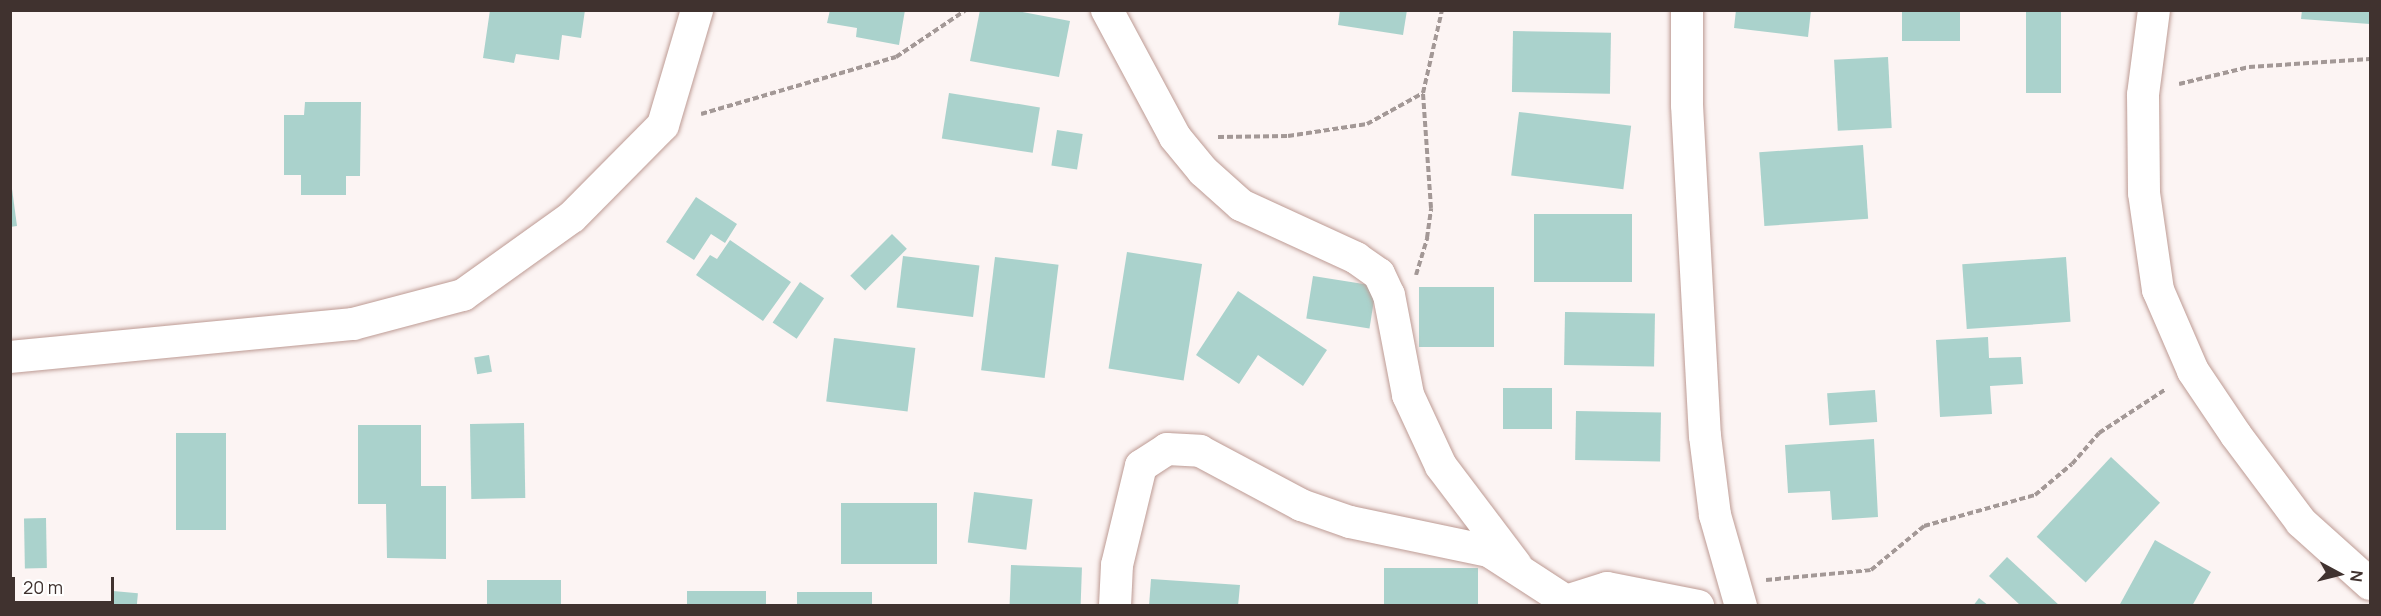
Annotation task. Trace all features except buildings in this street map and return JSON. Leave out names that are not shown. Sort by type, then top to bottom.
[{"type":"street","points":[[10,357],[353,324],[463,295],[572,217],[663,125],[698,10]]},
{"type":"street","points":[[1107,10],[1175,137],[1203,171],[1241,205],[1356,258],[1379,274],[1389,295],[1408,395],[1441,466],[1516,565]]},
{"type":"street","points":[[1687,10],[1687,105],[1705,436],[1715,514],[1738,597]]},
{"type":"street","points":[[2154,10],[2143,94],[2144,193],[2158,290],[2193,371],[2301,522],[2370,584]]},
{"type":"street","points":[[1115,606],[1117,565],[1141,466],[1167,449],[1200,451],[1301,505],[1350,522],[1478,548],[1516,565],[1565,603],[1608,588],[1698,606]]},
{"type":"path","points":[[663,125],[896,57],[966,10]]},
{"type":"path","points":[[1395,323],[1417,273],[1428,228],[1431,208],[1424,93],[1442,10]]},
{"type":"path","points":[[2143,94],[2249,67],[2370,59]]},
{"type":"path","points":[[1175,137],[1288,136],[1367,124],[1424,93]]},
{"type":"path","points":[[1738,597],[1791,574],[1870,570],[1924,526],[2035,495],[2065,471],[2099,433],[2193,371]]}]
